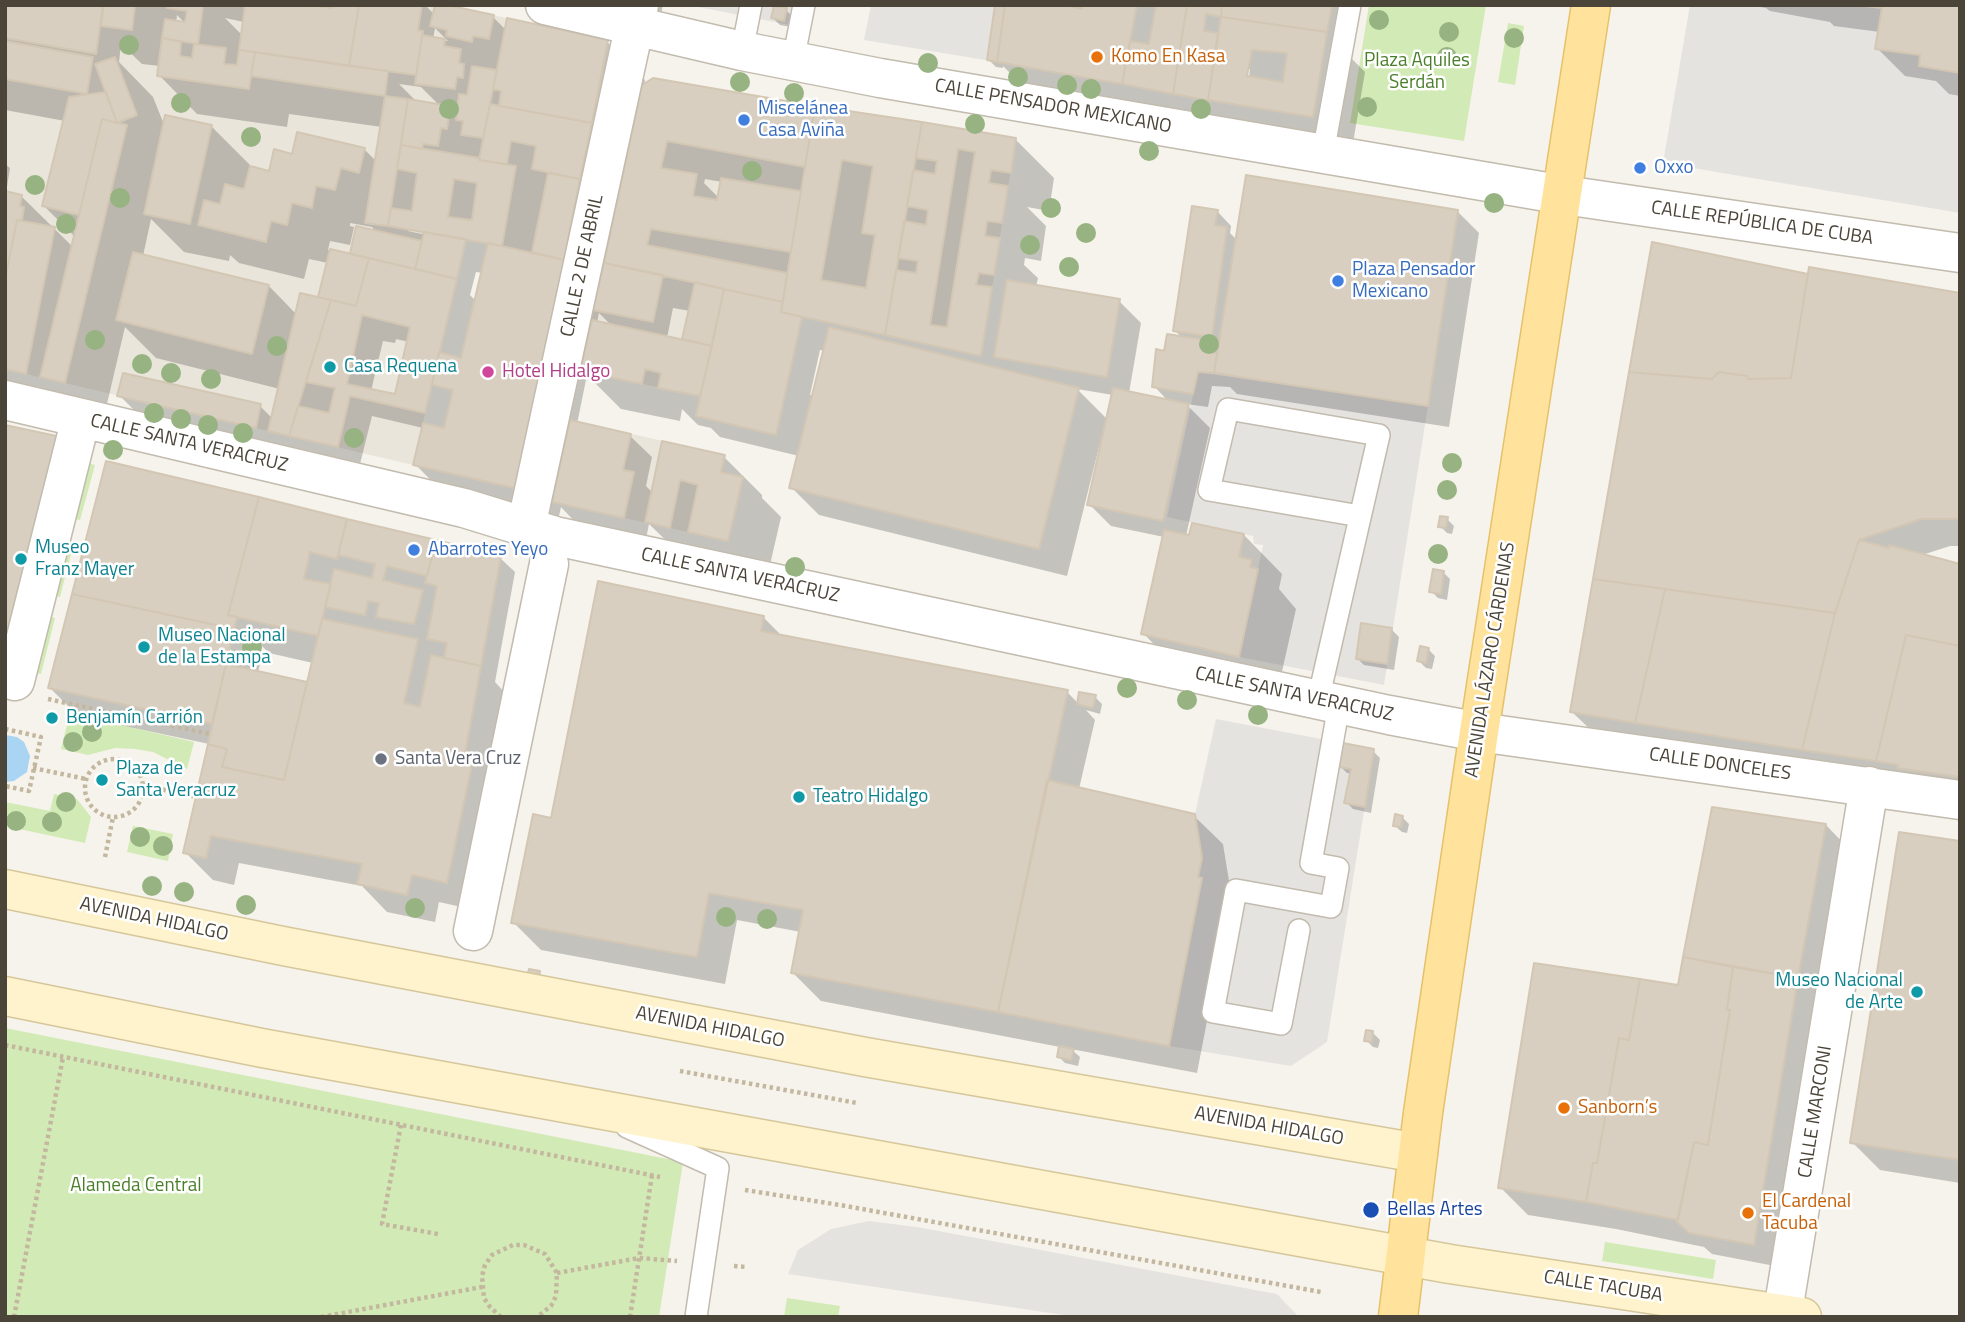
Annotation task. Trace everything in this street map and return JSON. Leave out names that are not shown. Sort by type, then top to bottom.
[{"type":"main road","name":"AVENIDA LÁZARO CÁRDENAS","points":[[1398,1317],[1418,1153],[1479,732],[1564,195],[1591,5]]},
{"type":"main road","name":"AVENIDA HIDALGO","points":[[5,889],[282,946],[864,1058],[1418,1153]]},
{"type":"main road","points":[[5,996],[262,1048],[1406,1255]]},
{"type":"main road","name":"CALLE TACUBA","points":[[1406,1255],[1789,1316]]},
{"type":"street","name":"CALLE PENSADOR MEXICANO","points":[[545,5],[636,16],[742,51],[880,78],[1564,195]]},
{"type":"street","name":"CALLE 2 DE ABRIL","points":[[526,527],[636,16]]},
{"type":"street","name":"CALLE REPÚBLICA DE CUBA","points":[[1564,195],[1960,253]]},
{"type":"street","name":"CALLE SANTA VERACRUZ","points":[[5,400],[464,509],[601,546],[1479,732]]},
{"type":"street","points":[[31,690],[81,418]]},
{"type":"street","points":[[473,931],[549,564]]},
{"type":"street","name":"CALLE DONCELES","points":[[1479,732],[1960,800]]},
{"type":"street","name":"CALLE MARCONI","points":[[1789,1316],[1869,786]]},
{"type":"lane","points":[[742,51],[751,5]]},
{"type":"lane","points":[[793,61],[804,5]]},
{"type":"lane","points":[[1324,153],[1350,5]]},
{"type":"lane","points":[[1298,930],[1281,1024],[1213,1012],[1236,890],[1331,907],[1338,868],[1311,863],[1329,702],[1360,516],[1379,435],[1228,409],[1209,490],[1360,516]]},
{"type":"lane","points":[[582,1106],[718,1168],[696,1317]]},
{"type":"path","points":[[31,690],[210,734]]},
{"type":"path","points":[[5,729],[41,737],[29,791],[5,786]]},
{"type":"path","points":[[114,759],[124,760],[132,765],[138,772],[142,785],[141,799],[135,807],[127,813],[113,816],[99,813],[92,807],[85,789],[86,779],[96,764],[114,759]]},
{"type":"path","points":[[33,768],[86,779]]},
{"type":"path","points":[[142,785],[196,797]]},
{"type":"path","points":[[105,857],[113,816]]},
{"type":"path","points":[[5,1045],[652,1175],[840,1205],[1321,1292]]},
{"type":"path","points":[[14,1317],[63,1057]]},
{"type":"path","points":[[680,1071],[857,1103]]},
{"type":"path","points":[[401,1125],[382,1224],[438,1234]]},
{"type":"path","points":[[631,1317],[652,1175]]},
{"type":"path","points":[[501,1317],[484,1298],[482,1276],[485,1265],[492,1255],[513,1245],[524,1245],[545,1254],[557,1273],[556,1296],[551,1306],[537,1317]]},
{"type":"path","points":[[557,1273],[639,1258],[746,1267]]},
{"type":"path","points":[[321,1317],[482,1287]]},
{"type":"shaded area","points":[[103,5],[447,5],[608,40],[564,260],[425,232],[457,279],[413,465],[5,369],[5,38]]},
{"type":"shaded area","points":[[688,5],[815,5],[810,29]]},
{"type":"shaded area","points":[[871,5],[1005,5],[997,62],[864,40]]},
{"type":"shaded area","points":[[1690,5],[1856,5],[1882,8],[1875,48],[1920,55],[1919,66],[1960,73],[1960,213],[1663,163]]},
{"type":"shaded area","points":[[653,78],[1016,138],[981,356],[781,312],[700,396],[580,371],[642,85]]},
{"type":"shaded area","points":[[1198,372],[1428,406],[1384,685],[1239,657],[1263,545],[1254,544],[1253,536],[1167,517]]},
{"type":"shaded area","points":[[570,420],[725,455],[722,471],[743,477],[728,541],[552,502]]},
{"type":"shaded area","points":[[1216,719],[1374,749],[1327,1042],[1291,1066],[1169,1046],[1202,878],[1198,877],[1202,858],[1195,814]]},
{"type":"shaded area","points":[[869,1221],[917,1227],[1277,1294],[1299,1317],[1077,1317],[788,1274],[798,1250],[831,1229]]},
{"type":"green space","name":"Plaza Aquiles Serdán","points":[[1369,5],[1486,5],[1464,141],[1350,123]]},
{"type":"green space","points":[[1508,23],[1524,26],[1515,85],[1498,82]]},
{"type":"green space","points":[[80,461],[95,465],[80,520],[66,517]]},
{"type":"green space","points":[[60,538],[74,542],[60,597],[45,594]]},
{"type":"green space","points":[[41,614],[55,618],[41,674],[26,670]]},
{"type":"green space","points":[[70,713],[194,742],[187,769],[153,752],[135,749],[115,748],[88,755],[61,749]]},
{"type":"green space","points":[[54,794],[77,799],[91,817],[85,843],[5,826],[5,802],[50,811]]},
{"type":"green space","points":[[133,826],[173,834],[168,861],[127,852]]},
{"type":"green space","name":"Alameda Central","points":[[5,1028],[683,1162],[659,1317],[5,1317]]},
{"type":"green space","points":[[1605,1242],[1716,1260],[1713,1279],[1602,1261]]},
{"type":"green space","points":[[787,1298],[840,1306],[838,1317],[784,1317]]},
{"type":"water","points":[[5,735],[17,737],[24,742],[30,756],[27,772],[14,781],[5,782]]},
{"type":"building","points":[[5,5],[103,5],[96,54],[5,38]]},
{"type":"building","points":[[104,5],[135,5],[132,30],[101,26]]},
{"type":"building","points":[[168,5],[203,5],[198,44],[162,38],[165,19],[185,22],[187,11],[167,8]]},
{"type":"building","points":[[245,5],[309,5],[332,8],[336,5],[359,5],[349,66],[239,50]]},
{"type":"building","points":[[359,5],[422,5],[418,30],[423,31],[416,75],[349,66]]},
{"type":"building","points":[[435,5],[494,15],[489,39],[473,36],[472,42],[446,36],[447,30],[430,26]]},
{"type":"building","points":[[995,5],[1005,5],[997,62],[987,60]]},
{"type":"building","points":[[1005,5],[1065,5],[1082,9],[1082,5],[1137,5],[1122,84],[997,62]]},
{"type":"building","points":[[1156,5],[1187,5],[1173,94],[1122,84],[1130,41],[1149,44]]},
{"type":"building","points":[[1187,5],[1222,5],[1221,17],[1206,14],[1204,31],[1218,33],[1208,100],[1173,94]]},
{"type":"building","points":[[1222,5],[1332,5],[1327,32],[1221,17]]},
{"type":"building","points":[[1856,5],[1960,5],[1960,73],[1919,66],[1920,55],[1875,49],[1882,8]]},
{"type":"building","points":[[774,6],[787,8],[784,21],[771,18]]},
{"type":"building","points":[[1221,17],[1327,32],[1313,117],[1208,100]],"holes":[[[1252,50],[1287,53],[1283,82],[1247,76]]]},
{"type":"building","points":[[507,18],[608,40],[592,123],[499,106],[501,91],[493,89]]},
{"type":"building","points":[[422,35],[445,39],[444,46],[461,49],[459,63],[464,64],[463,78],[457,77],[455,89],[415,84]]},
{"type":"building","points":[[162,38],[181,42],[180,56],[192,58],[194,44],[226,48],[224,64],[237,65],[239,50],[255,52],[249,89],[157,76]]},
{"type":"building","points":[[5,41],[93,57],[87,94],[5,79]]},
{"type":"building","points":[[255,52],[388,71],[385,96],[251,76]]},
{"type":"building","points":[[115,57],[137,115],[117,123],[95,64]]},
{"type":"building","points":[[472,66],[497,70],[483,138],[461,135],[463,121],[456,120],[459,94],[467,95]]},
{"type":"building","points":[[653,78],[815,106],[805,167],[667,141],[661,168],[697,174],[693,196],[717,200],[721,178],[801,191],[791,252],[651,229],[647,245],[787,273],[783,302],[604,263],[642,85]]},
{"type":"building","points":[[106,92],[117,123],[102,119],[79,215],[42,206],[69,97]]},
{"type":"building","points":[[385,96],[408,99],[388,226],[365,223]]},
{"type":"building","points":[[408,99],[444,105],[442,116],[449,116],[447,129],[441,128],[438,146],[423,144],[422,149],[401,145]]},
{"type":"building","points":[[490,104],[592,123],[580,179],[532,169],[536,146],[511,141],[507,164],[479,160]]},
{"type":"building","points":[[815,106],[922,122],[885,335],[781,312]],"holes":[[[842,160],[873,166],[862,233],[875,235],[866,288],[821,280]]]},
{"type":"building","points":[[165,115],[212,125],[190,224],[144,214]]},
{"type":"building","points":[[102,119],[127,125],[65,383],[40,377]]},
{"type":"building","points":[[922,122],[1016,138],[1011,173],[991,170],[989,183],[1008,186],[1002,223],[987,221],[985,236],[1000,238],[994,275],[979,273],[976,285],[992,287],[981,356],[885,335],[896,270],[916,273],[918,261],[898,258],[904,221],[926,225],[928,210],[907,206],[913,170],[935,174],[937,161],[916,158]],"holes":[[[958,149],[975,152],[947,327],[930,325]]]},
{"type":"building","points":[[297,132],[365,148],[359,173],[341,168],[335,190],[316,186],[312,208],[292,203],[287,225],[271,221],[266,242],[198,225],[204,200],[220,204],[225,184],[244,189],[250,166],[269,171],[274,149],[292,154]]},
{"type":"building","points":[[401,145],[516,166],[502,246],[388,226],[391,208],[412,211],[417,173],[397,169]],"holes":[[[454,179],[477,183],[472,220],[448,217]]]},
{"type":"building","points":[[548,173],[580,179],[564,260],[532,252]]},
{"type":"building","name":"Plaza Pensador Mexicano","points":[[1246,175],[1458,210],[1428,406],[1214,373]]},
{"type":"building","points":[[5,191],[22,195],[20,206],[24,207],[22,220],[17,220],[5,280]]},
{"type":"building","points":[[1192,206],[1218,210],[1215,225],[1227,227],[1212,337],[1173,331]]},
{"type":"building","points":[[17,220],[55,227],[26,374],[5,369],[5,280]]},
{"type":"building","points":[[356,226],[422,241],[415,269],[350,254]]},
{"type":"building","points":[[424,232],[466,239],[457,279],[415,269]]},
{"type":"building","points":[[1652,242],[1808,274],[1791,378],[1748,379],[1747,376],[1719,372],[1712,379],[1629,372]]},
{"type":"building","name":"Hotel Hidalgo","points":[[488,243],[564,260],[519,489],[413,465],[423,423],[444,428],[453,390],[432,385],[439,352],[461,358]]},
{"type":"building","points":[[330,249],[369,258],[356,306],[318,297]]},
{"type":"building","points":[[133,252],[269,285],[252,354],[116,320]]},
{"type":"building","name":"Casa Requena","points":[[369,258],[457,279],[425,413],[350,396],[338,447],[289,436],[298,406],[329,413],[335,388],[306,382],[331,300],[356,306]],"holes":[[[362,315],[410,327],[395,394],[347,384]]]},
{"type":"building","points":[[604,263],[663,275],[653,322],[593,310]]},
{"type":"building","points":[[1809,267],[1960,293],[1960,519],[1921,519],[1859,540],[1835,613],[1593,579],[1629,372],[1712,379],[1719,372],[1747,376],[1748,379],[1791,378]]},
{"type":"building","points":[[1007,280],[1120,299],[1107,377],[994,357]]},
{"type":"building","points":[[695,282],[724,289],[712,346],[682,339]]},
{"type":"building","points":[[724,289],[783,302],[781,312],[802,317],[776,435],[696,416]]},
{"type":"building","points":[[300,293],[331,300],[289,436],[268,431]]},
{"type":"building","points":[[592,320],[712,346],[700,396],[658,388],[661,373],[645,369],[642,384],[580,371]]},
{"type":"building","points":[[829,327],[1079,388],[1039,549],[789,488]]},
{"type":"building","points":[[1167,334],[1206,340],[1205,351],[1217,353],[1214,373],[1198,372],[1193,394],[1152,387],[1156,349],[1164,351]]},
{"type":"building","points":[[123,373],[261,404],[256,428],[117,396]]},
{"type":"building","points":[[1113,388],[1189,404],[1163,521],[1087,505]]},
{"type":"building","points":[[570,420],[631,434],[623,470],[634,472],[624,518],[552,502]]},
{"type":"building","name":"Museo Franz Mayer","points":[[5,425],[66,438],[5,679]]},
{"type":"building","points":[[662,441],[725,455],[721,472],[743,477],[728,541],[688,532],[698,485],[680,480],[670,528],[645,522]]},
{"type":"building","points":[[106,461],[259,497],[228,615],[237,617],[234,629],[72,594]]},
{"type":"building","points":[[259,497],[347,519],[337,559],[310,552],[304,579],[331,584],[318,636],[228,615]]},
{"type":"building","points":[[1440,516],[1448,517],[1446,528],[1438,527]]},
{"type":"building","points":[[347,519],[436,540],[427,576],[387,566],[383,580],[423,590],[414,624],[376,617],[379,603],[368,601],[365,615],[325,607],[334,569],[372,578],[375,564],[338,555]]},
{"type":"building","points":[[1192,523],[1244,534],[1239,557],[1252,560],[1250,567],[1258,569],[1239,657],[1141,634],[1164,530],[1189,535]]},
{"type":"building","points":[[436,540],[501,556],[481,666],[444,658],[447,643],[427,639],[437,586],[425,583]]},
{"type":"building","points":[[1859,540],[1960,564],[1960,646],[1906,635],[1876,761],[1802,750],[1835,613]]},
{"type":"building","points":[[1433,569],[1444,571],[1441,594],[1429,592]]},
{"type":"building","points":[[1593,579],[1665,589],[1635,723],[1570,712]]},
{"type":"building","name":"Teatro Hidalgo","points":[[598,581],[764,616],[761,631],[1068,690],[998,1012],[791,973],[803,910],[709,893],[697,957],[511,923],[533,814],[551,818]]},
{"type":"building","points":[[1665,589],[1835,613],[1802,750],[1635,723]]},
{"type":"building","name":"Museo Nacional de la Estampa","points":[[72,594],[234,629],[212,724],[48,688]]},
{"type":"building","name":"Santa Vera Cruz","points":[[322,619],[418,639],[404,703],[420,707],[431,655],[481,666],[465,754],[474,755],[447,883],[412,875],[407,895],[357,884],[362,864],[211,836],[206,858],[183,853],[208,744],[227,749],[222,767],[284,780]]},
{"type":"building","points":[[1361,623],[1392,628],[1387,664],[1356,659]]},
{"type":"building","points":[[1906,635],[1960,646],[1960,777],[1897,768],[1898,765],[1876,761]]},
{"type":"building","points":[[1420,646],[1429,648],[1426,663],[1417,661]]},
{"type":"building","points":[[226,664],[307,682],[284,780],[222,767],[227,749],[208,744]]},
{"type":"building","points":[[1079,692],[1096,695],[1093,708],[1077,704]]},
{"type":"building","points":[[1343,743],[1374,749],[1365,807],[1344,803],[1351,769],[1338,767]]},
{"type":"building","points":[[1047,780],[1195,814],[1202,858],[1198,877],[1202,878],[1169,1046],[998,1012]]},
{"type":"building","points":[[1712,807],[1826,824],[1798,978],[1683,957]]},
{"type":"building","points":[[1395,814],[1403,816],[1401,827],[1393,826]]},
{"type":"building","name":"Museo Nacional de Arte","points":[[1899,832],[1960,841],[1960,1160],[1850,1143]]},
{"type":"building","points":[[1683,957],[1733,967],[1727,1010],[1730,1010],[1708,1145],[1694,1142],[1678,1220],[1586,1202],[1593,1163],[1597,1163],[1619,1038],[1629,1040],[1640,979],[1678,985]]},
{"type":"building","points":[[1534,963],[1640,979],[1629,1040],[1619,1038],[1597,1163],[1593,1163],[1586,1202],[1498,1188]]},
{"type":"building","points":[[1733,967],[1798,978],[1754,1245],[1689,1233],[1677,1222],[1694,1142],[1708,1145],[1730,1010],[1727,1010]]},
{"type":"building","points":[[529,969],[540,971],[539,979],[527,977]]},
{"type":"building","points":[[1366,1030],[1373,1031],[1372,1042],[1364,1041]]},
{"type":"building","points":[[1059,1046],[1074,1049],[1071,1060],[1057,1057]]},
{"type":"place","name":"Komo En Kasa","points":[[1097,57]]},
{"type":"place","name":"Miscelánea Casa Aviña","points":[[744,120]]},
{"type":"place","name":"Oxxo","points":[[1640,168]]},
{"type":"place","name":"Plaza Pensador Mexicano","points":[[1338,281]]},
{"type":"place","name":"Casa Requena","points":[[330,367]]},
{"type":"place","name":"Hotel Hidalgo","points":[[488,372]]},
{"type":"place","name":"Abarrotes Yeyo","points":[[414,550]]},
{"type":"place","name":"Museo Franz Mayer","points":[[21,559]]},
{"type":"place","name":"Museo Nacional de la Estampa","points":[[144,647]]},
{"type":"place","name":"Benjamín Carrión","points":[[52,718]]},
{"type":"place","name":"Santa Vera Cruz","points":[[381,759]]},
{"type":"place","name":"Plaza de Santa Veracruz","points":[[102,780]]},
{"type":"place","name":"Teatro Hidalgo","points":[[799,797]]},
{"type":"place","name":"Museo Nacional de Arte","points":[[1917,992]]},
{"type":"place","name":"Sanborn’s","points":[[1564,1108]]},
{"type":"place","name":"Bellas Artes","points":[[1371,1210]]},
{"type":"place","name":"El Cardenal Tacuba","points":[[1748,1213]]}]
